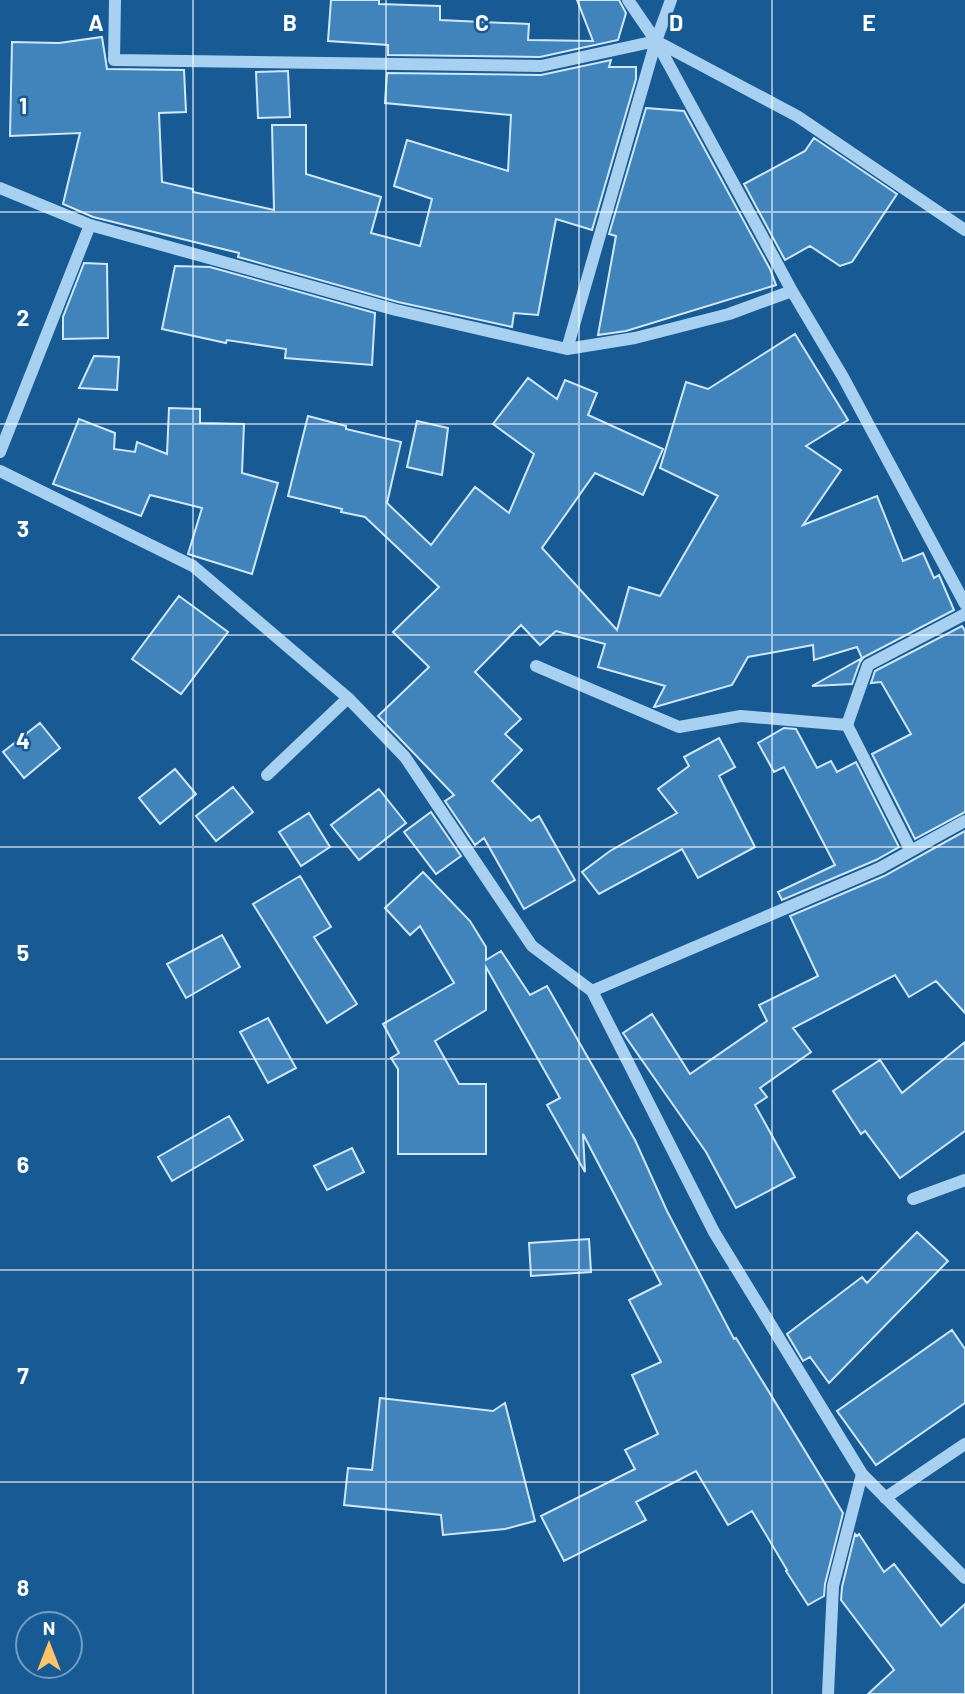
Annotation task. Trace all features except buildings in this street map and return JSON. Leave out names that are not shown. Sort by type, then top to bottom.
[{"type":"street","points":[[115,0],[114,60],[541,66],[656,41],[797,116],[965,230]]},
{"type":"street","points":[[628,0],[656,41],[792,291],[843,377],[965,604]]},
{"type":"street","points":[[567,349],[656,41],[671,0]]},
{"type":"street","points":[[0,188],[90,225],[396,310],[567,349],[635,338],[729,314],[792,291]]},
{"type":"street","points":[[0,452],[90,225]]},
{"type":"street","points":[[0,471],[193,566],[348,698],[405,757],[532,946],[592,991],[714,1232],[862,1474],[965,1578]]},
{"type":"street","points":[[911,851],[847,725],[868,665],[965,614]]},
{"type":"street","points":[[536,666],[679,727],[741,716],[847,725]]},
{"type":"street","points":[[267,775],[348,698]]},
{"type":"street","points":[[592,991],[880,868],[965,821]]},
{"type":"street","points":[[913,1199],[965,1180]]},
{"type":"street","points":[[885,1498],[965,1444]]},
{"type":"street","points":[[828,1694],[833,1586],[862,1474]]}]
